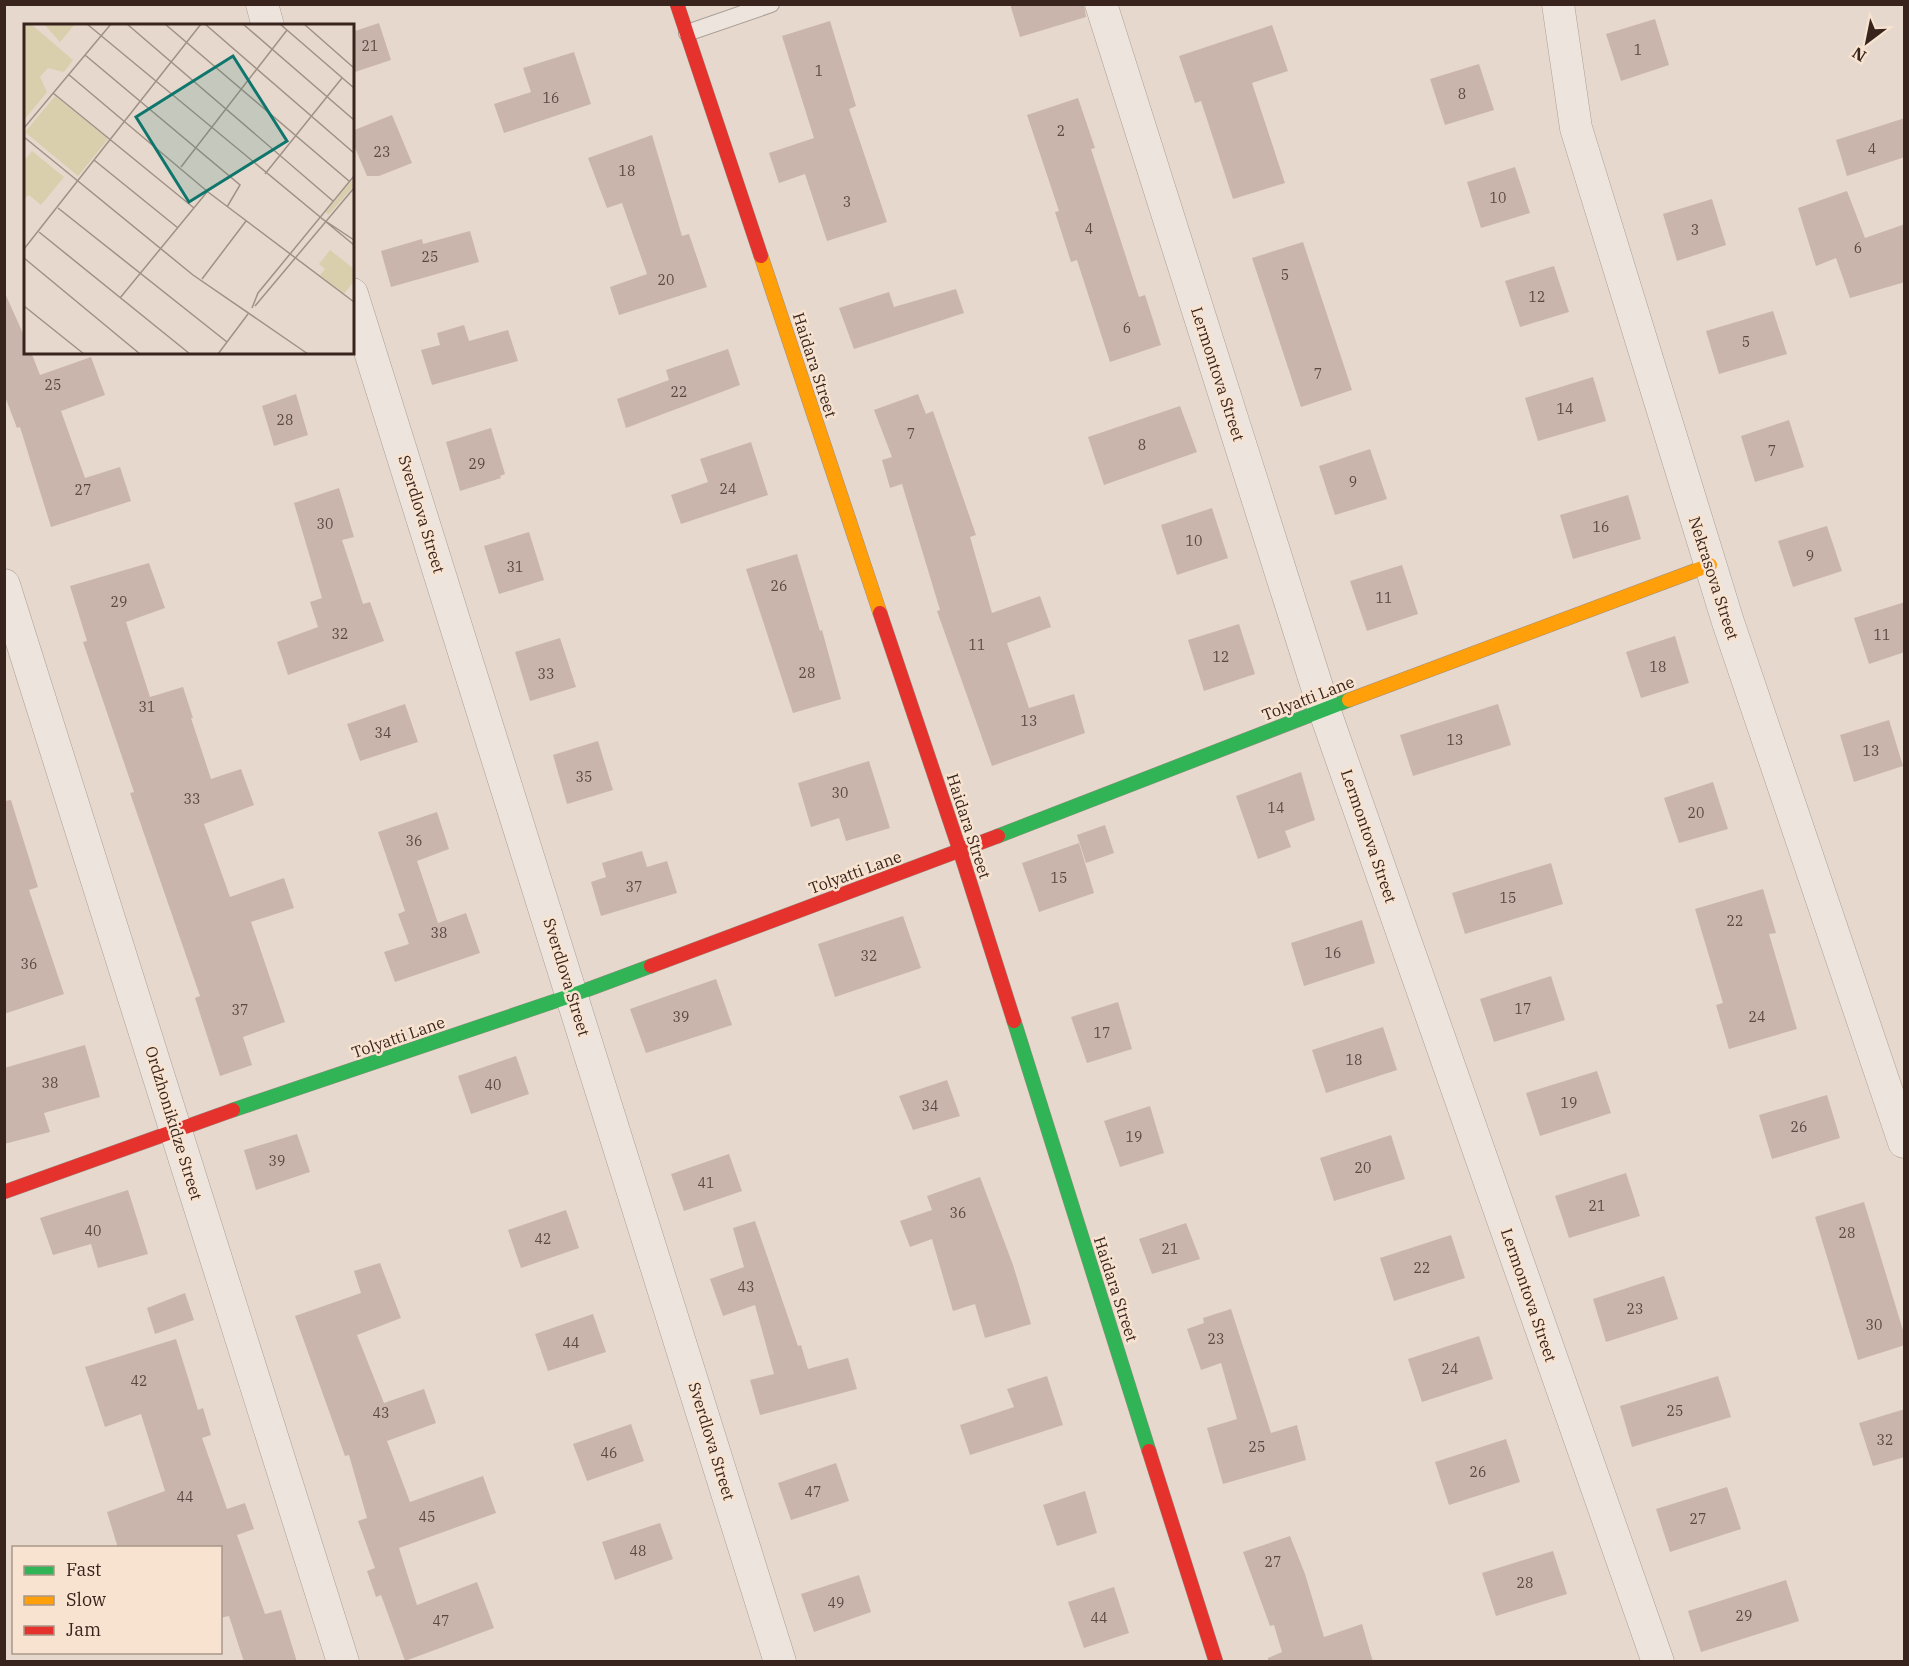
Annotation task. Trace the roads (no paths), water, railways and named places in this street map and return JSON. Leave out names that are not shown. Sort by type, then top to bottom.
[{"type":"street","points":[[262,4],[267,24]]},
{"type":"street","name":"Haidara Street","points":[[677,4],[960,851],[1216,1662]]},
{"type":"street","name":"Lermontova Street","points":[[1101,4],[1324,709],[1658,1662]]},
{"type":"street","name":"Nekrasova Street","points":[[1558,4],[1576,128],[1710,565],[1905,1142]]},
{"type":"street","name":"Sverdlova Street","points":[[354,300],[573,994],[780,1662]]},
{"type":"street","name":"Tolyatti Lane","points":[[4,1192],[176,1130],[573,994],[960,851],[1324,709],[1710,565]]},
{"type":"street","name":"Ordzhonikidze Street","points":[[4,585],[343,1662]]},
{"type":"lane","points":[[687,33],[771,4]]}]
